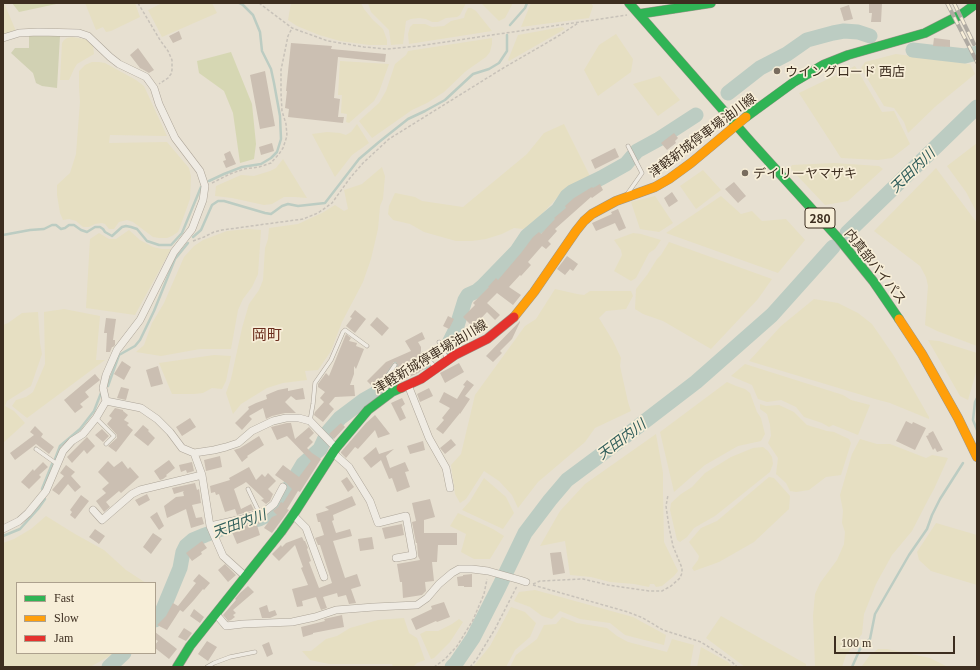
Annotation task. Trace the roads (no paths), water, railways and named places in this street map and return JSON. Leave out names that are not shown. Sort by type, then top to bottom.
[{"type":"main road","name":"内真部バイパス","points":[[630,3],[689,72],[839,239],[873,281],[922,354],[958,418],[977,457]]},
{"type":"main road","points":[[639,14],[711,3]]},
{"type":"main road","name":"津軽新城停車場油川線","points":[[177,667],[190,646],[281,532],[334,450],[386,389],[408,385],[421,379],[455,355],[487,339],[514,318],[576,231],[592,214],[625,198],[655,187],[669,179],[691,163],[736,125],[794,82],[823,65],[848,55],[924,33],[962,14],[977,3]]},
{"type":"street","points":[[3,38],[19,33],[79,33],[88,36],[119,64],[146,78],[154,88],[159,104],[175,138],[200,171],[205,186],[203,200],[192,229],[174,252],[140,320],[117,350],[106,375],[103,388],[106,401],[96,418],[83,434],[63,451],[46,491],[28,513],[19,521],[3,529]]},
{"type":"street","points":[[408,385],[429,438],[446,468],[450,488]]},
{"type":"street","points":[[106,401],[141,408],[157,419],[182,448],[194,453],[214,450],[238,443],[252,431],[273,421],[286,418],[299,418],[310,421],[325,436],[334,450],[349,467],[370,501],[378,523],[406,516],[413,555],[396,558]]},
{"type":"street","points":[[194,453],[202,475],[212,531],[223,556],[245,576]]},
{"type":"street","points":[[93,510],[102,520],[132,494],[140,490],[202,475]]},
{"type":"street","points":[[212,531],[264,512],[274,504],[283,487]]},
{"type":"street","points":[[293,515],[306,528],[324,577]]},
{"type":"street","points":[[216,614],[226,626],[292,622],[336,610],[374,606],[417,605],[427,598],[452,572],[459,569],[492,572],[521,580]]},
{"type":"lane","points":[[625,198],[642,173],[628,146]]},
{"type":"lane","points":[[310,421],[315,383],[331,360],[343,332],[346,330],[366,346]]},
{"type":"lane","points":[[439,342],[448,360]]},
{"type":"lane","points":[[423,354],[436,368]]},
{"type":"lane","points":[[386,389],[382,384],[395,365]]},
{"type":"lane","points":[[96,418],[114,436],[106,444]]},
{"type":"lane","points":[[36,449],[58,464]]},
{"type":"lane","points":[[248,489],[260,514]]},
{"type":"lane","points":[[207,667],[230,657],[255,652]]},
{"type":"waterway","points":[[209,181],[242,167],[261,164],[277,152],[281,139],[280,116],[274,83],[271,69],[262,51],[260,32],[253,15],[239,3]]},
{"type":"waterway","points":[[510,25],[525,8],[527,3]]},
{"type":"waterway","name":"天田内川","points":[[728,93],[760,68],[787,54],[807,40],[844,31],[858,32],[870,36]]},
{"type":"waterway","points":[[193,237],[201,230],[212,205],[218,201],[224,201],[271,214],[282,206],[288,204],[298,206],[325,203],[359,159],[379,142],[408,119],[445,100],[473,74],[489,69],[499,63],[507,51],[507,35]]},
{"type":"waterway","name":"天田内川","points":[[913,50],[965,56],[977,53]]},
{"type":"waterway","name":"天田内川","points":[[847,233],[977,107]]},
{"type":"waterway","name":"天田内川","points":[[446,349],[456,329],[468,295],[477,291],[483,286],[517,251],[527,236],[558,210],[567,196],[626,164],[637,151],[659,139],[696,115]]},
{"type":"waterway","points":[[3,235],[44,229],[52,225],[56,225],[61,229],[69,225],[74,225],[87,232],[95,227],[100,227],[112,236],[122,227],[126,226],[137,229],[147,241],[159,245],[171,245],[182,233],[201,187]]},
{"type":"waterway","points":[[108,386],[119,355],[135,346],[140,340],[154,311],[175,259],[188,243]]},
{"type":"waterway","name":"天田内川","points":[[452,667],[473,638],[525,533],[567,480],[696,382],[772,315],[833,247]]},
{"type":"waterway","name":"天田内川","points":[[156,619],[161,614],[180,568],[183,552],[186,546],[193,540],[205,535],[227,527],[259,519],[269,514],[278,506],[303,464],[320,449],[328,432],[340,418],[364,400],[380,391],[387,385],[390,378],[399,368],[415,362],[426,362]]},
{"type":"waterway","points":[[55,459],[60,446],[80,429],[94,411],[101,393]]},
{"type":"waterway","points":[[977,398],[975,402],[973,420],[977,430]]},
{"type":"waterway","points":[[852,667],[860,649],[870,639],[875,614],[909,555],[927,529],[940,499],[963,463]]},
{"type":"waterway","points":[[42,489],[52,464]]},
{"type":"waterway","points":[[3,536],[20,529],[45,499]]},
{"type":"waterway","name":"天田内川","points":[[109,667],[123,654]]},
{"type":"railway","points":[[947,3],[977,62]]},
{"type":"railway","points":[[954,3],[974,44]]},
{"type":"place","name":"ウイングロード 西店","points":[[777,71]]},
{"type":"place","name":"デイリーヤマザキ","points":[[745,173]]},
{"type":"district","name":"岡町","points":[[267,334]]}]
